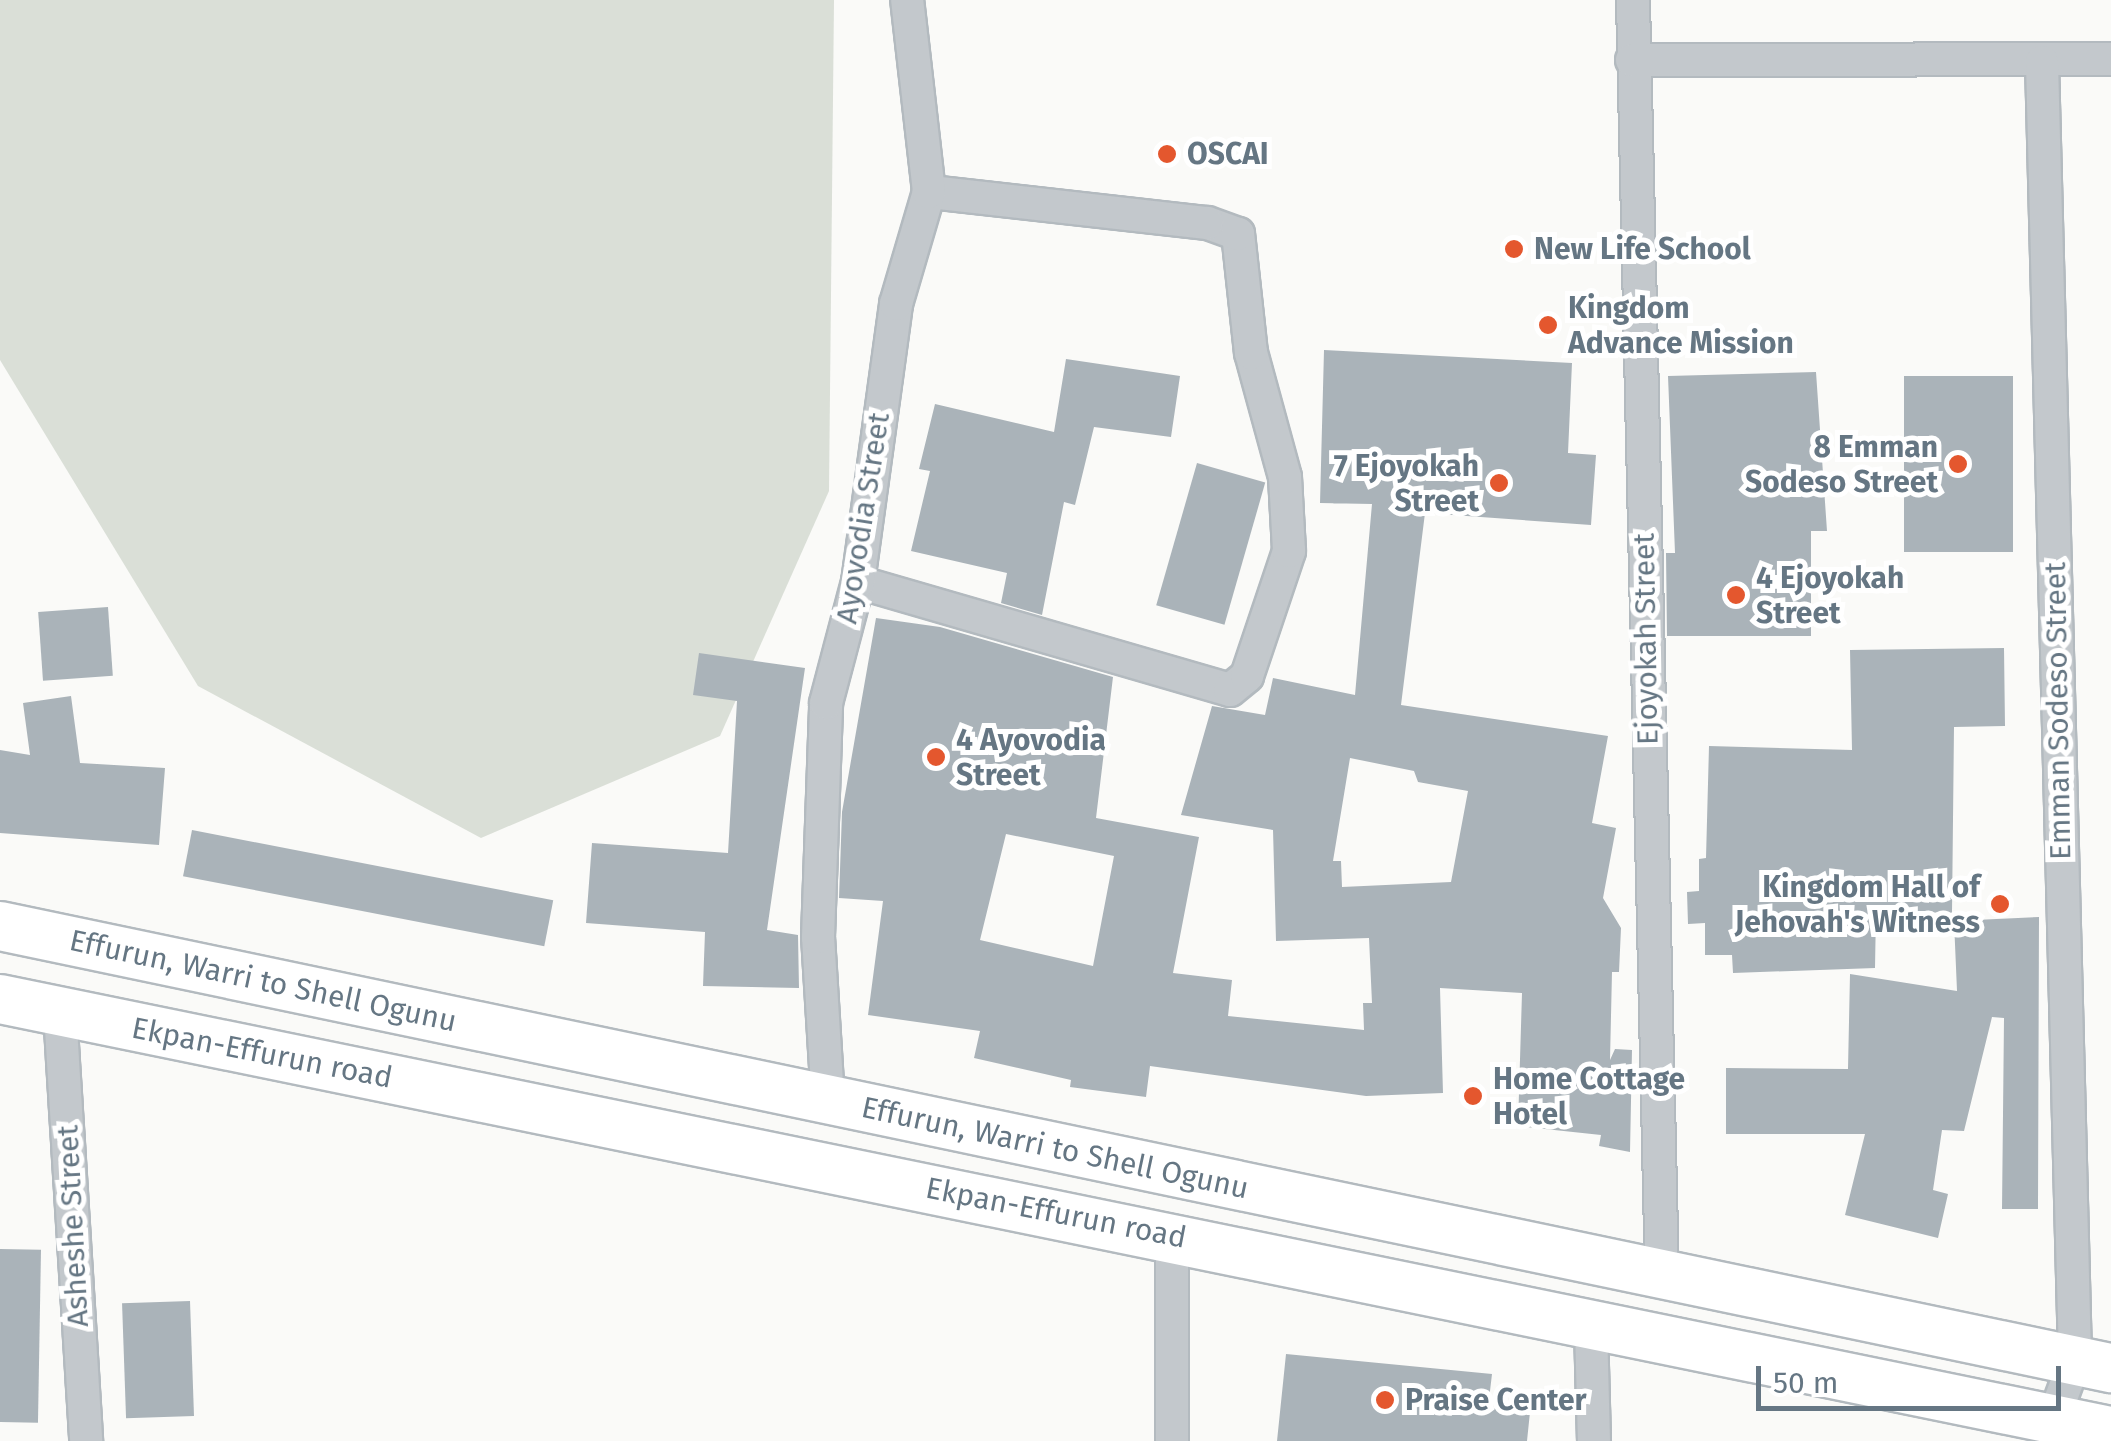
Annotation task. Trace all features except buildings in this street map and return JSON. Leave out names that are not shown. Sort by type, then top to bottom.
[{"type":"main road","name":"Effurun, Warri to Shell Ogunu","points":[[0,926],[1662,1277],[2093,1364]]},
{"type":"main road","name":"Ekpan-Effurun road","points":[[0,999],[1172,1236],[1591,1327],[2111,1432]]},
{"type":"street","name":"Ayovodia Street","points":[[828,1100],[818,937],[826,703],[858,582],[896,304],[929,192],[907,0]]},
{"type":"street","name":"Ejoyokah Street","points":[[1633,0],[1662,1277]]},
{"type":"street","points":[[1632,60],[2111,59]]},
{"type":"street","name":"Emman Sodeso Street","points":[[2042,62],[2093,1364]]},
{"type":"street","points":[[858,582],[1230,690],[1246,676],[1288,551],[1284,477],[1251,353],[1238,234],[1207,223],[929,192]]},
{"type":"street","name":"Asheshe Street","points":[[60,1012],[86,1441]]},
{"type":"street","points":[[1172,1236],[1172,1441]]},
{"type":"street","points":[[1591,1327],[1594,1441]]},
{"type":"street","points":[[2053,1420],[2093,1364]]},
{"type":"shaded area","points":[[0,0],[834,0],[829,491],[720,736],[481,838],[198,686],[0,360]]},
{"type":"place","name":"OSCAI","points":[[1167,154]]},
{"type":"place","name":"New Life School","points":[[1514,249]]},
{"type":"place","name":"Kingdom Advance Mission","points":[[1548,325]]},
{"type":"place","name":"8 Emman Sodeso Street","points":[[1958,464]]},
{"type":"place","name":"7 Ejoyokah Street","points":[[1499,483]]},
{"type":"place","name":"4 Ejoyokah Street","points":[[1736,595]]},
{"type":"place","name":"4 Ayovodia Street","points":[[936,757]]},
{"type":"place","name":"Kingdom Hall of Jehovah's Witness","points":[[2000,904]]},
{"type":"place","name":"Home Cottage Hotel","points":[[1473,1096]]},
{"type":"place","name":"Praise Center","points":[[1385,1400]]}]
